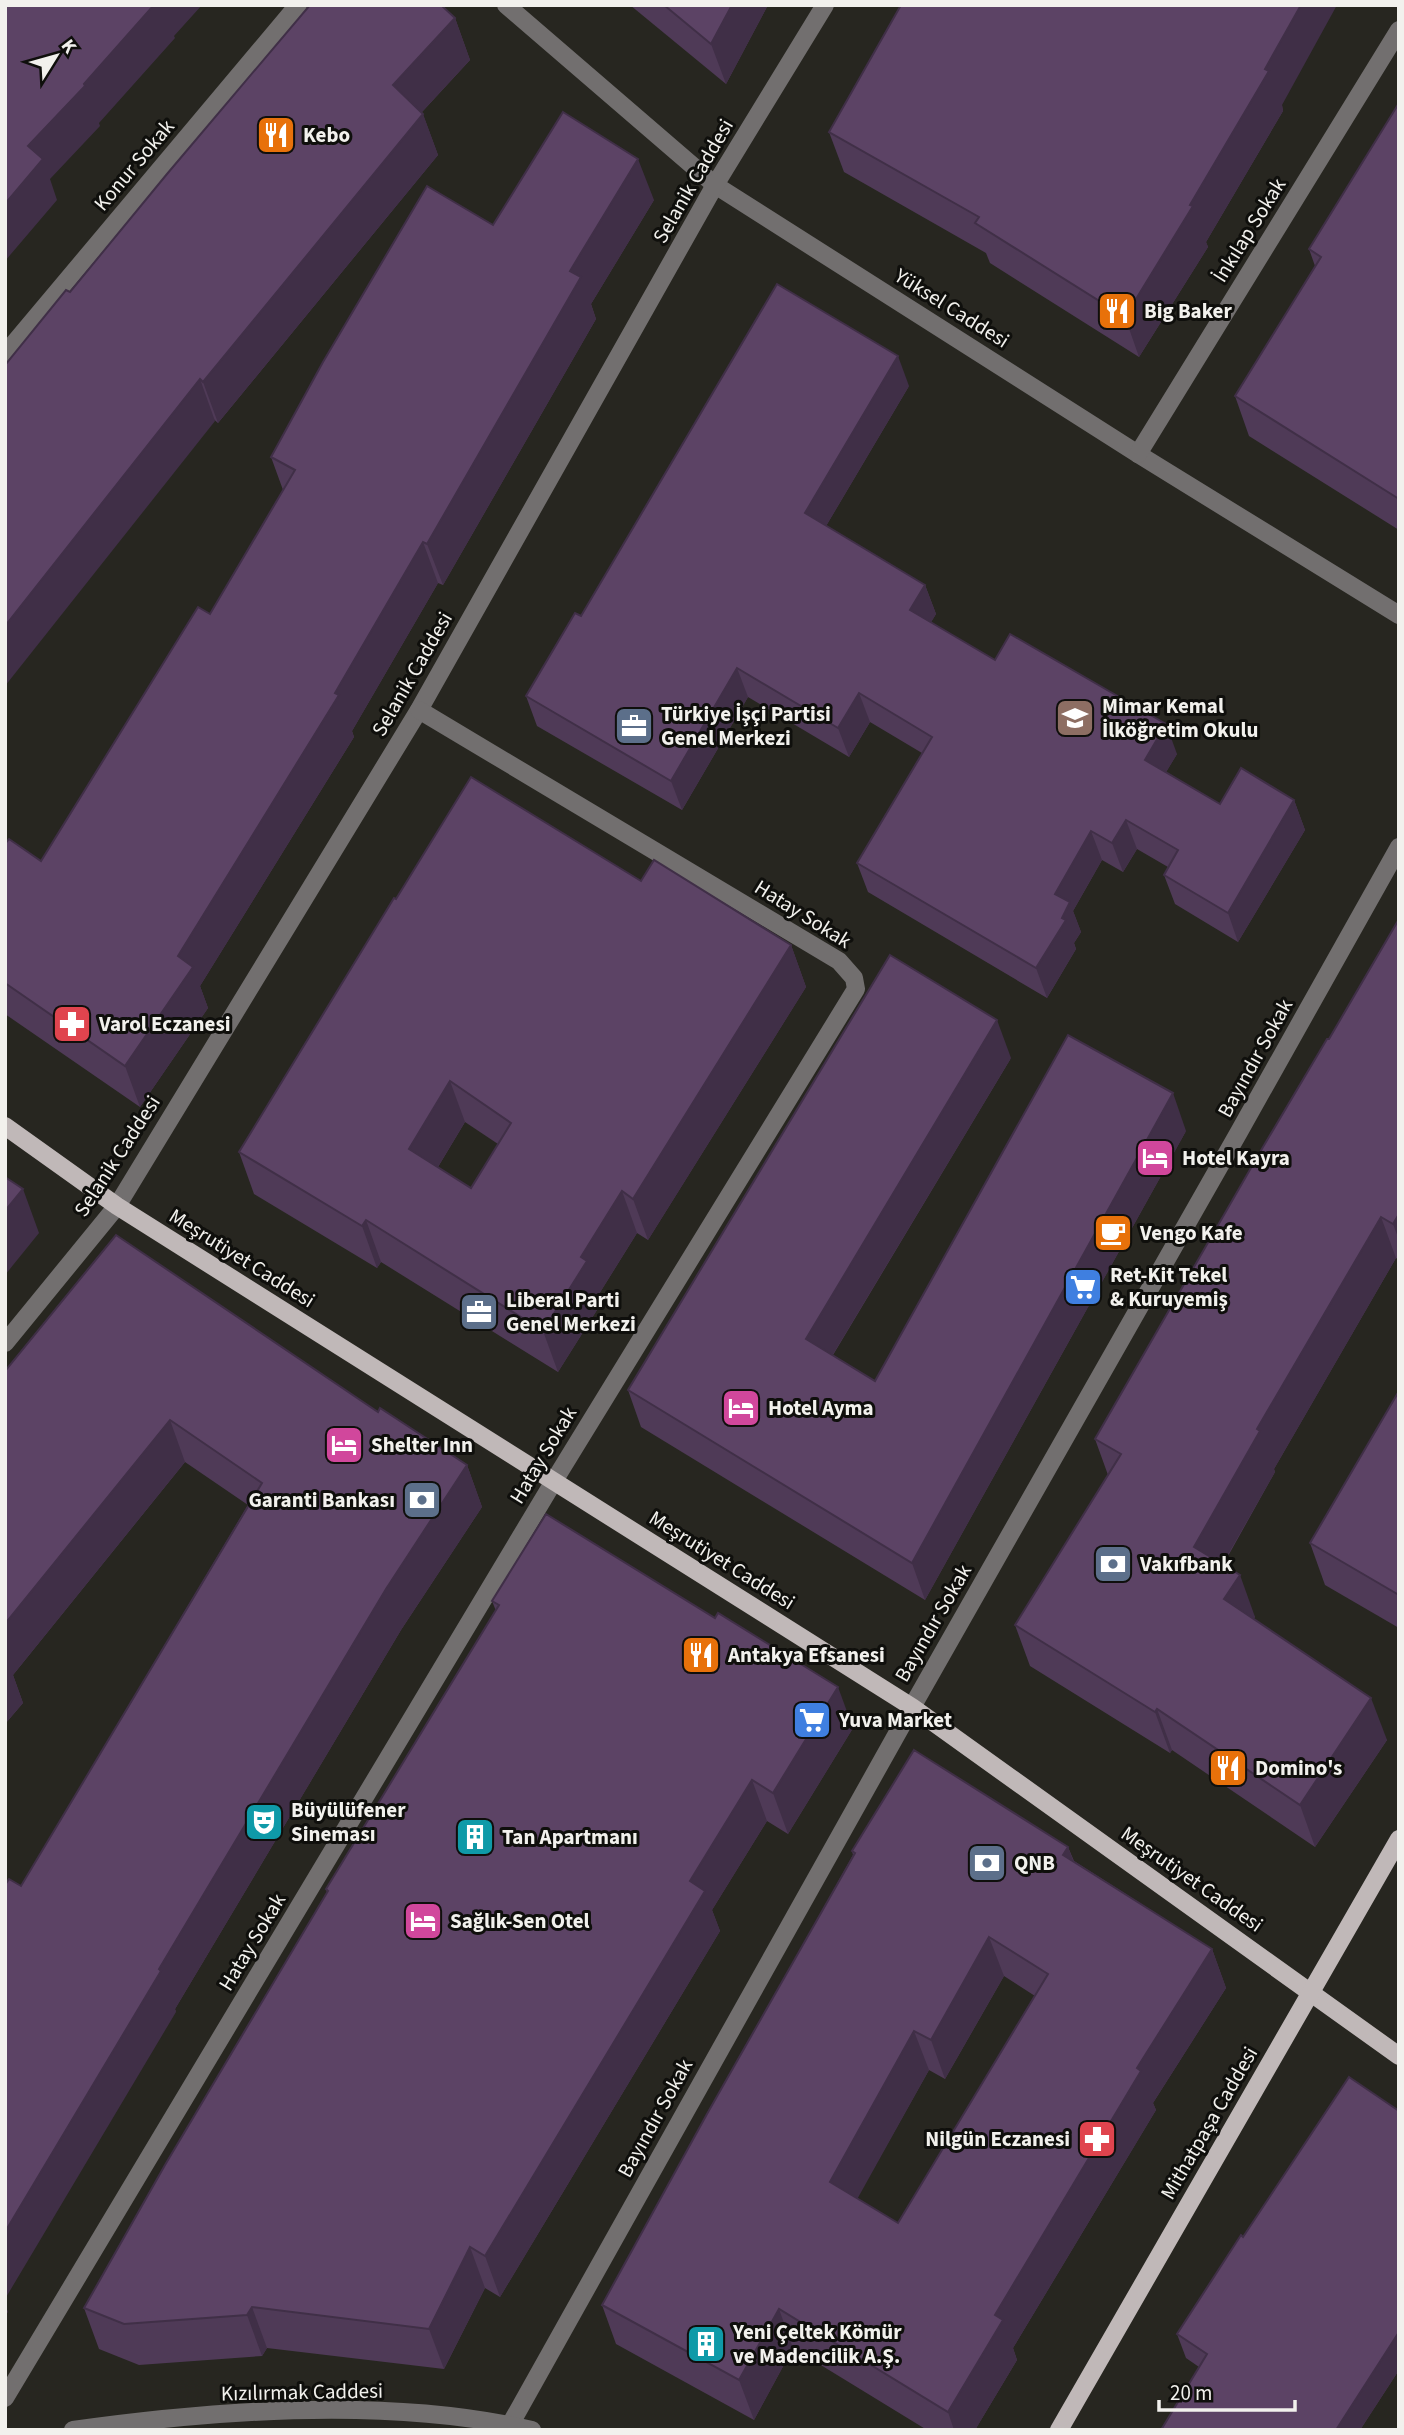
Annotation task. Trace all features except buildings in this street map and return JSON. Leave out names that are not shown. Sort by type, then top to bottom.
[{"type":"main road","name":"Meşrutiyet Caddesi","points":[[5,1126],[117,1206],[912,1707],[1399,2056]]},
{"type":"main road","name":"Mithatpaşa Caddesi","points":[[1059,2430],[1399,1839]]},
{"type":"street","name":"Konur Sokak","points":[[5,354],[298,5]]},
{"type":"street","name":"Yüksel Caddesi","points":[[506,5],[715,185],[1138,454],[1399,615]]},
{"type":"street","name":"Selanik Caddesi","points":[[5,1343],[117,1206],[419,710],[715,185],[825,5]]},
{"type":"street","name":"İnkılap Sokak","points":[[1138,454],[1399,30]]},
{"type":"street","name":"Hatay Sokak","points":[[5,2398],[554,1481],[856,989],[854,978],[839,961],[419,710]]},
{"type":"street","name":"Bayındır Sokak","points":[[510,2425],[912,1707],[1399,847]]},
{"type":"street","name":"Kızılırmak Caddesi","points":[[73,2430],[287,2411],[371,2411],[448,2417],[532,2430]]},
{"type":"place","name":"Kebo","points":[[276,135]]},
{"type":"place","name":"Big Baker","points":[[1117,311]]},
{"type":"place","name":"Mimar Kemal İlköğretim Okulu","points":[[1075,718]]},
{"type":"place","name":"Türkiye İşçi Partisi Genel Merkezi","points":[[634,726]]},
{"type":"place","name":"Varol Eczanesi","points":[[72,1024]]},
{"type":"place","name":"Hotel Kayra","points":[[1155,1158]]},
{"type":"place","name":"Vengo Kafe","points":[[1113,1233]]},
{"type":"place","name":"Ret-Kit Tekel & Kuruyemiş","points":[[1083,1287]]},
{"type":"place","name":"Liberal Parti Genel Merkezi","points":[[479,1312]]},
{"type":"place","name":"Hotel Ayma","points":[[741,1408]]},
{"type":"place","name":"Shelter Inn","points":[[344,1445]]},
{"type":"place","name":"Garanti Bankası","points":[[422,1500]]},
{"type":"place","name":"Vakıfbank","points":[[1113,1564]]},
{"type":"place","name":"Antakya Efsanesi","points":[[701,1655]]},
{"type":"place","name":"Yuva Market","points":[[812,1720]]},
{"type":"place","name":"Domino's","points":[[1228,1768]]},
{"type":"place","name":"Büyülüfener Sineması","points":[[264,1822]]},
{"type":"place","name":"Tan Apartmanı","points":[[475,1837]]},
{"type":"place","name":"QNB","points":[[987,1863]]},
{"type":"place","name":"Sağlık-Sen Otel","points":[[423,1921]]},
{"type":"place","name":"Nilgün Eczanesi","points":[[1097,2139]]},
{"type":"place","name":"Yeni Çeltek Kömür ve Madencilik A.Ş.","points":[[706,2344]]}]
